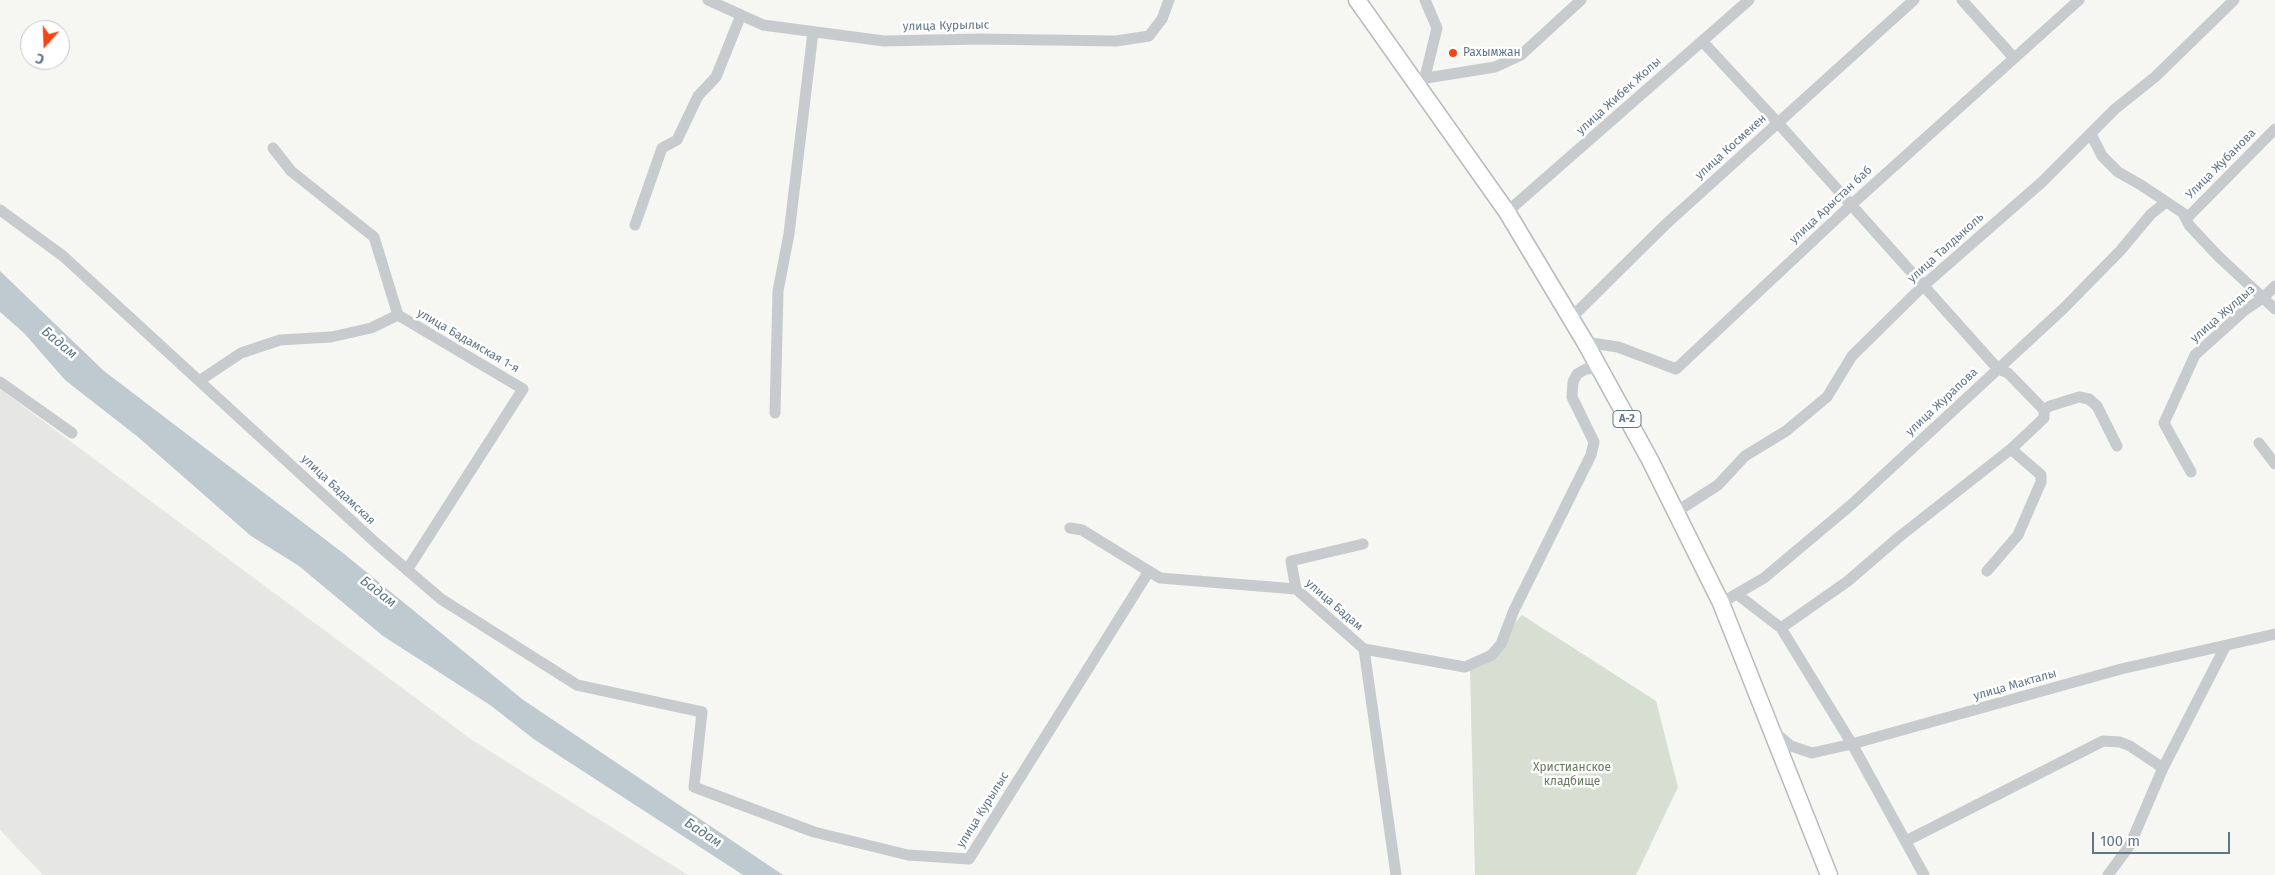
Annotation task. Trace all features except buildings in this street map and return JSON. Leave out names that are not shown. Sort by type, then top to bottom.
[{"type":"highway","name":"A-2","points":[[1357,0],[1419,78],[1507,212],[1585,342],[1676,512],[1721,603],[1829,875]]},
{"type":"street","name":"улица Курылыс","points":[[708,0],[763,26],[884,41],[980,39],[1116,41],[1149,36],[1162,20],[1169,0]]},
{"type":"street","points":[[1425,0],[1437,28],[1419,78],[1495,67],[1521,55],[1581,0]]},
{"type":"street","name":"улица Жибек Жолы","points":[[1507,212],[1749,0]]},
{"type":"street","name":"улица Космекен","points":[[1570,318],[1665,225],[1914,0]]},
{"type":"street","points":[[1962,0],[2014,58]]},
{"type":"street","name":"улица Арыстан баб","points":[[1585,342],[1618,347],[1676,370],[1851,205],[2079,0]]},
{"type":"street","name":"улица Талдыколь","points":[[1676,512],[1718,485],[1744,456],[1786,431],[1828,397],[1852,356],[1923,286],[2042,182],[2115,109],[2155,78],[2234,0]]},
{"type":"street","points":[[635,225],[662,148],[677,140],[698,96],[716,77],[741,15]]},
{"type":"street","points":[[775,413],[778,291],[789,234],[813,32]]},
{"type":"street","points":[[1702,42],[1778,123],[1998,369],[2008,373],[2044,410],[2044,418],[2011,449],[1899,537],[1848,581],[1781,628]]},
{"type":"street","name":"Улица Жубанова","points":[[2186,218],[2275,128]]},
{"type":"street","points":[[2090,134],[2102,156],[2118,172],[2183,213],[2189,225],[2218,256],[2275,309]]},
{"type":"street","points":[[273,148],[292,171],[374,237],[398,315]]},
{"type":"street","name":"улица Журапова","points":[[1721,603],[1738,595],[1764,578],[1851,505],[2063,309],[2120,251],[2151,214],[2165,203]]},
{"type":"street","name":"улица Бадамская","points":[[0,210],[63,256],[441,599],[577,685],[702,712]]},
{"type":"street","name":"улица Жулдыз","points":[[2192,472],[2164,423],[2195,356],[2245,310],[2263,298],[2275,286]]},
{"type":"street","name":"улица Бадамская 1-я","points":[[199,381],[241,354],[280,340],[331,337],[371,328],[398,315],[523,389],[407,570]]},
{"type":"street","points":[[1364,649],[1465,667],[1480,662],[1492,654],[1501,644],[1514,610],[1591,455],[1594,442],[1572,397],[1573,382],[1577,374],[1582,371],[1599,368]]},
{"type":"street","points":[[0,382],[72,433]]},
{"type":"street","points":[[2044,410],[2050,406],[2079,398],[2089,400],[2097,406],[2117,446]]},
{"type":"street","points":[[2259,443],[2275,464]]},
{"type":"street","points":[[1987,571],[2018,535],[2041,482],[2041,475],[2011,449]]},
{"type":"street","name":"улица Бадам","points":[[1070,528],[1082,530],[1160,578],[1296,589],[1364,649],[1396,875]]},
{"type":"street","points":[[1296,589],[1291,561],[1363,544]]},
{"type":"street","name":"улица Курылыс","points":[[702,712],[694,787],[814,832],[908,855],[969,860],[1149,571]]},
{"type":"street","points":[[1738,595],[1781,628],[1852,744],[1924,875]]},
{"type":"street","name":"улица Макталы","points":[[1770,728],[1791,746],[1812,753],[1852,744],[2121,669],[2225,647],[2275,634]]},
{"type":"street","points":[[2108,875],[2130,845],[2163,768],[2225,647]]},
{"type":"street","points":[[1906,841],[2103,742],[2120,742],[2130,746],[2163,768]]},
{"type":"shaded area","points":[[0,389],[472,740],[688,875],[43,875],[0,830]]},
{"type":"green space","name":"Христианское кладбище","points":[[1522,615],[1656,701],[1678,787],[1636,875],[1475,875],[1470,669]]},
{"type":"water","name":"Бадам","points":[[0,271],[104,371],[343,553],[522,699],[783,875],[743,875],[535,740],[490,705],[383,636],[299,566],[251,536],[138,437],[65,380],[24,333],[0,312]]},
{"type":"place","name":"Рахымжан","points":[[1453,53]]}]
